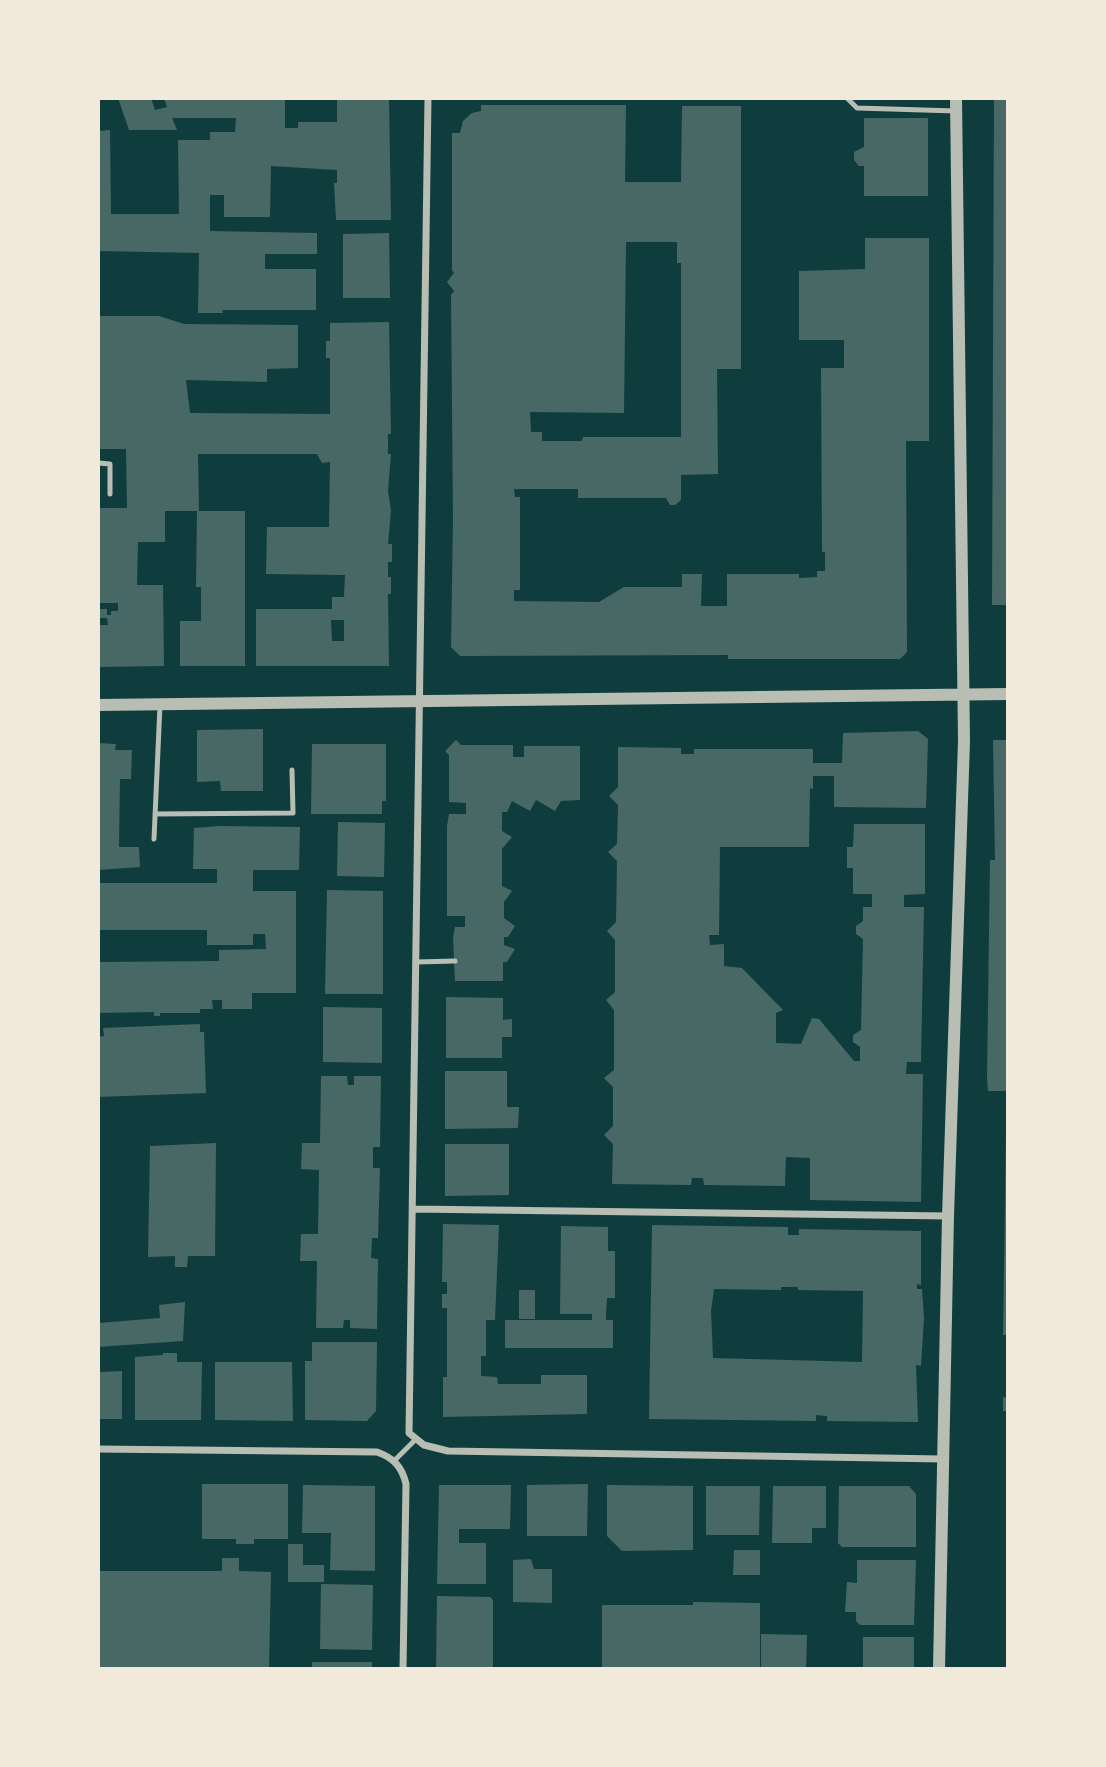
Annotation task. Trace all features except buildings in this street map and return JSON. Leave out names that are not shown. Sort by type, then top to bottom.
[{"type":"street","points":[[428,98],[408,1425],[415,1440],[448,1451],[943,1459]]},
{"type":"street","points":[[939,1669],[948,1216],[964,694],[956,105]]},
{"type":"street","points":[[98,705],[1008,694]]},
{"type":"street","points":[[413,1209],[948,1216]]},
{"type":"street","points":[[98,1449],[377,1452],[394,1461],[403,1470],[406,1484],[403,1669]]},
{"type":"lane","points":[[848,98],[857,108],[956,105]]},
{"type":"lane","points":[[98,463],[110,464],[110,494]]},
{"type":"lane","points":[[154,839],[160,705]]},
{"type":"lane","points":[[155,814],[293,813],[292,770]]},
{"type":"lane","points":[[416,962],[455,961]]},
{"type":"lane","points":[[394,1461],[415,1440]]}]
